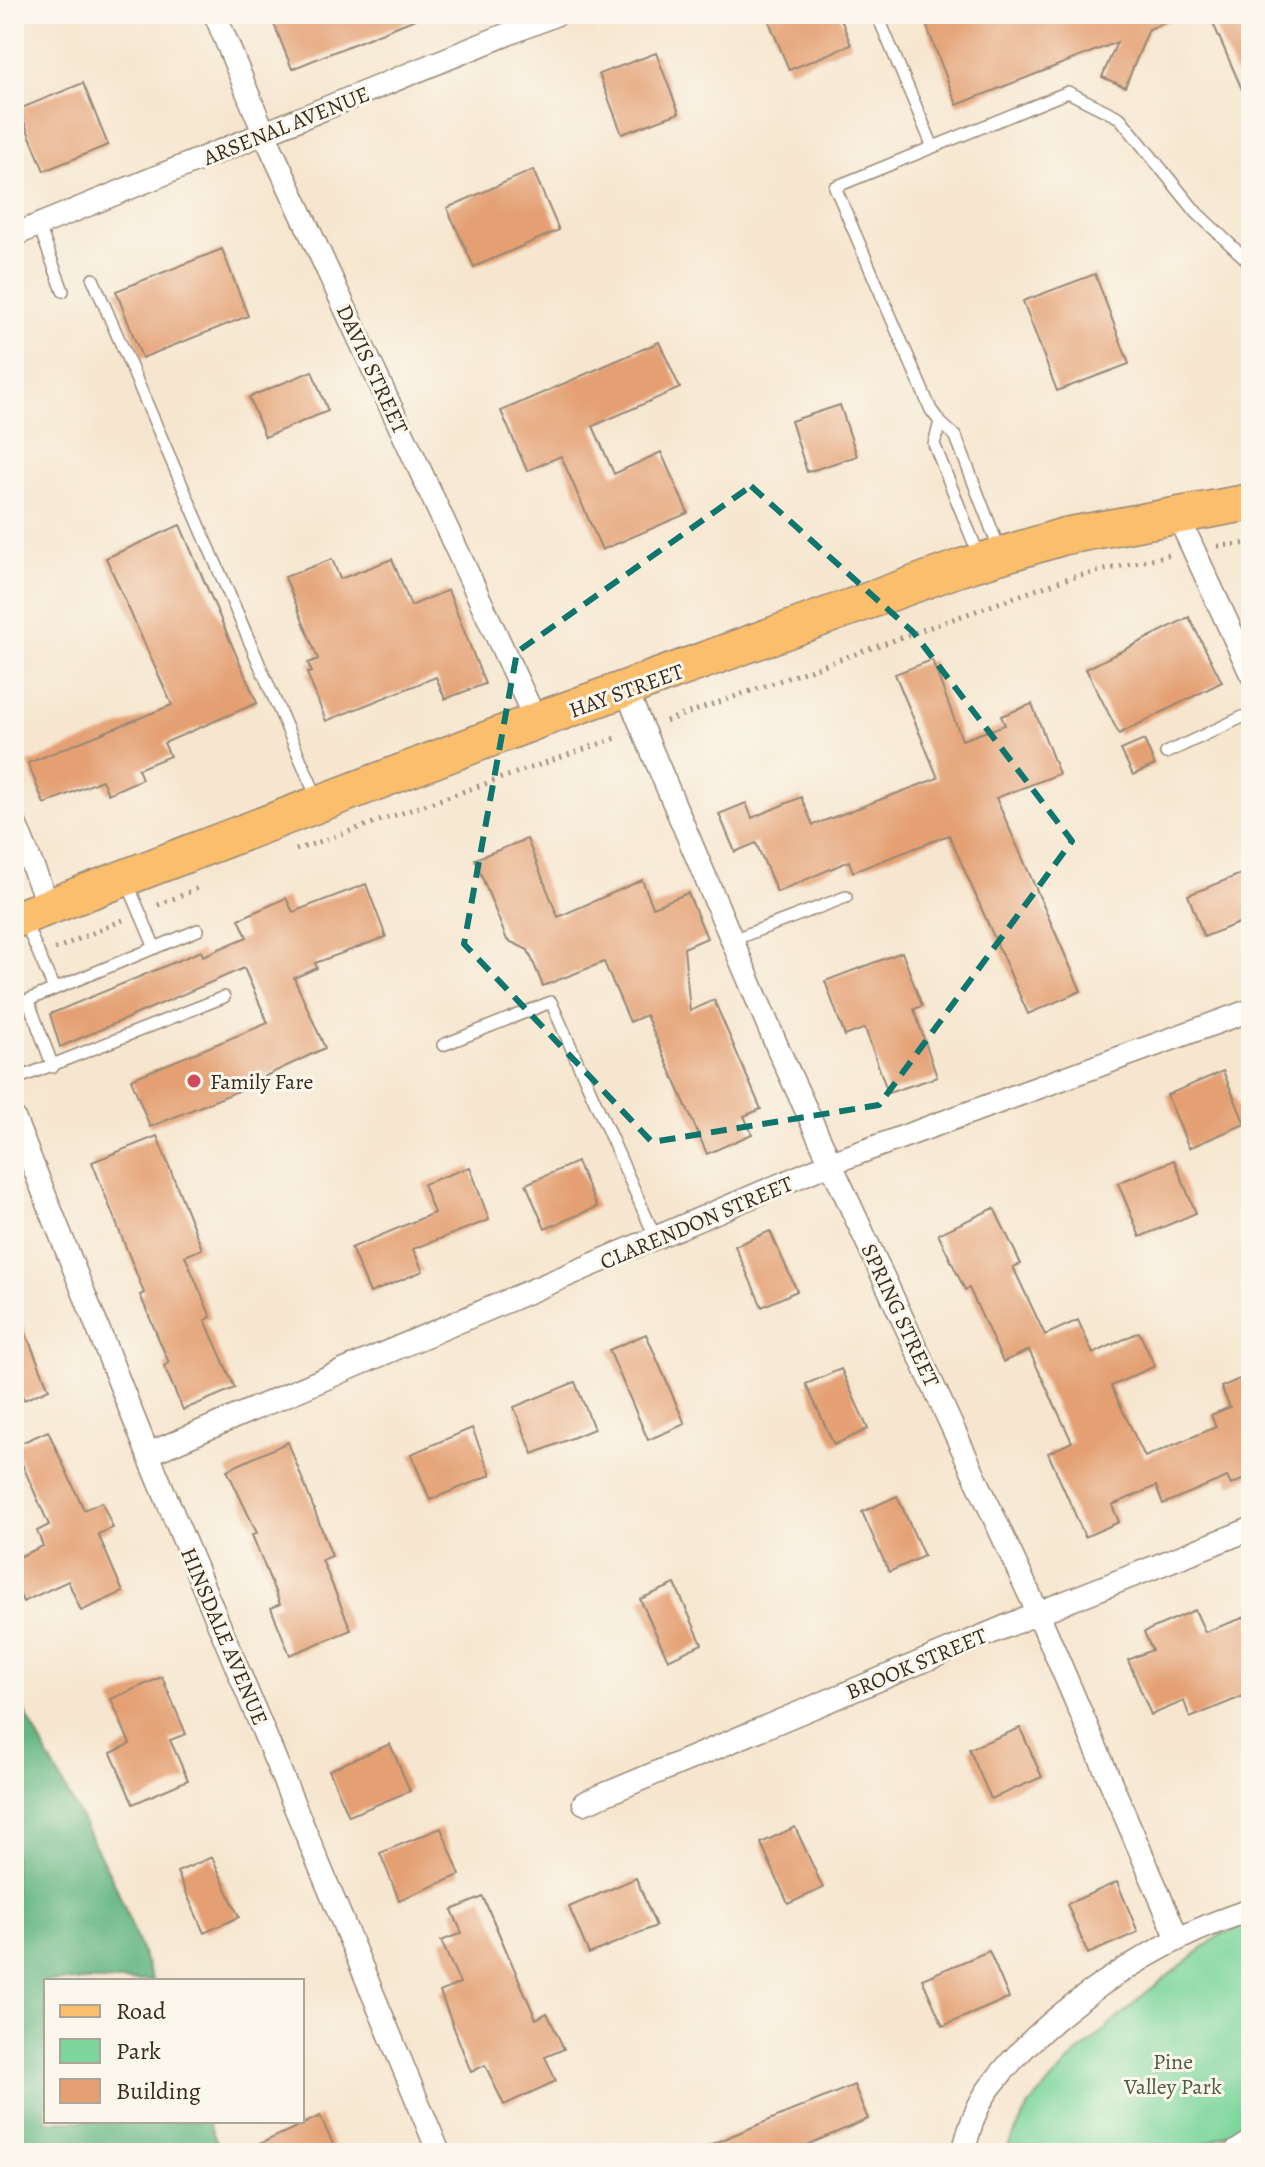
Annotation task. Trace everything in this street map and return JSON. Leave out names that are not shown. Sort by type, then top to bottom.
[{"type":"main road","name":"HAY STREET","points":[[29,915],[536,721],[992,558],[1065,536],[1251,502]]},
{"type":"street","name":"DAVIS STREET","points":[[215,14],[264,133],[536,721]]},
{"type":"street","name":"ARSENAL AVENUE","points":[[14,234],[557,14]]},
{"type":"street","points":[[1177,514],[1251,674]]},
{"type":"street","name":"SPRING STREET","points":[[626,690],[732,940],[1038,1613],[1178,1939]]},
{"type":"street","points":[[14,821],[29,915]]},
{"type":"street","name":"CLARENDON STREET","points":[[148,1454],[831,1163],[1251,1010]]},
{"type":"street","name":"HINSDALE AVENUE","points":[[14,1118],[148,1454],[439,2153]]},
{"type":"street","name":"BROOK STREET","points":[[584,1803],[1038,1613],[1251,1529]]},
{"type":"street","points":[[963,2153],[971,2121],[990,2086],[1044,2029],[1114,1979],[1178,1939],[1251,1910]]},
{"type":"street","points":[[1234,2153],[1251,2142]]},
{"type":"lane","points":[[877,14],[933,147]]},
{"type":"lane","points":[[992,558],[956,437],[931,410],[835,187],[1068,92],[1120,118],[1197,213],[1251,264]]},
{"type":"lane","points":[[39,226],[63,291]]},
{"type":"lane","points":[[93,279],[319,804]]},
{"type":"lane","points":[[940,422],[934,444],[992,558]]},
{"type":"lane","points":[[1166,753],[1251,713]]},
{"type":"lane","points":[[125,878],[155,948]]},
{"type":"lane","points":[[732,940],[846,897]]},
{"type":"lane","points":[[29,915],[54,989]]},
{"type":"lane","points":[[53,1067],[28,1000],[198,930]]},
{"type":"lane","points":[[14,1080],[224,997]]},
{"type":"lane","points":[[443,1045],[551,1002],[656,1239]]},
{"type":"highlighted area","points":[[751,486],[913,632],[1072,841],[879,1105],[652,1142],[464,944],[517,652]]},
{"type":"green space","points":[[14,1691],[116,1886],[152,1979],[44,1979],[44,2123],[209,2123],[221,2153],[14,2153]]},
{"type":"green space","name":"Pine Valley Park","points":[[1251,1923],[1251,2123],[1186,2153],[1005,2153],[1028,2107],[1069,2062],[1141,1997],[1221,1934]]},
{"type":"building","points":[[285,14],[425,15],[292,69],[272,19]]},
{"type":"building","points":[[766,14],[839,14],[851,45],[789,70]]},
{"type":"building","points":[[922,14],[1184,15],[1149,29],[1125,87],[1102,77],[1117,42],[957,105]]},
{"type":"building","points":[[1209,14],[1251,14],[1251,110]]},
{"type":"building","points":[[656,53],[679,113],[622,134],[599,74]]},
{"type":"building","points":[[83,83],[108,145],[44,171],[19,109]]},
{"type":"building","points":[[533,170],[559,230],[474,267],[447,208]]},
{"type":"building","points":[[222,249],[248,316],[142,358],[116,291]]},
{"type":"building","points":[[1095,274],[1129,364],[1057,391],[1023,301]]},
{"type":"building","points":[[659,342],[680,388],[593,426],[614,474],[661,452],[688,513],[602,550],[561,456],[527,471],[501,411]]},
{"type":"building","points":[[312,371],[328,411],[265,437],[249,397]]},
{"type":"building","points":[[840,405],[857,456],[807,472],[791,421]]},
{"type":"building","points":[[180,525],[257,703],[164,743],[170,756],[138,769],[142,779],[108,794],[102,780],[44,804],[28,763],[172,705],[106,558]]},
{"type":"building","points":[[332,559],[340,579],[392,559],[411,606],[448,590],[485,684],[445,699],[436,677],[326,721],[307,673],[312,672],[308,663],[318,659],[285,577]]},
{"type":"building","points":[[1189,617],[1222,682],[1119,734],[1086,669]]},
{"type":"building","points":[[932,660],[962,740],[1005,725],[1001,716],[1032,704],[1059,774],[996,798],[1081,991],[1028,1014],[949,835],[853,872],[849,861],[777,892],[756,843],[735,852],[719,814],[746,803],[752,818],[801,797],[813,825],[938,778],[895,674]]},
{"type":"building","points":[[1144,740],[1155,765],[1133,775],[1121,750]]},
{"type":"building","points":[[527,839],[558,917],[642,880],[653,907],[688,893],[707,938],[684,948],[690,1011],[714,1000],[761,1109],[744,1116],[752,1134],[707,1154],[646,1015],[630,1022],[604,962],[543,986],[528,950],[507,940],[475,859]]},
{"type":"building","points":[[1251,870],[1251,918],[1204,937],[1188,895]]},
{"type":"building","points":[[366,884],[386,937],[315,963],[317,968],[294,978],[325,1048],[257,1080],[258,1083],[150,1127],[131,1079],[268,1023],[244,968],[60,1047],[50,1014],[201,951],[203,956],[247,937],[239,919],[286,898],[293,912]]},
{"type":"building","points":[[902,952],[922,1006],[914,1009],[937,1077],[888,1093],[865,1028],[845,1036],[825,981]]},
{"type":"building","points":[[1223,1071],[1245,1124],[1189,1148],[1167,1095]]},
{"type":"building","points":[[157,1136],[202,1249],[185,1256],[211,1317],[205,1320],[235,1388],[183,1410],[164,1366],[169,1363],[140,1295],[144,1293],[92,1162]]},
{"type":"building","points":[[1174,1160],[1196,1213],[1140,1237],[1118,1183]]},
{"type":"building","points":[[577,1162],[597,1207],[545,1229],[526,1184]]},
{"type":"building","points":[[470,1167],[489,1220],[413,1249],[423,1271],[370,1293],[351,1248],[434,1213],[423,1184]]},
{"type":"building","points":[[994,1208],[1021,1264],[1013,1267],[1045,1335],[1078,1320],[1093,1354],[1139,1332],[1155,1366],[1111,1386],[1145,1457],[1216,1427],[1211,1415],[1230,1407],[1221,1387],[1251,1374],[1251,1476],[1231,1485],[1227,1477],[1163,1504],[1156,1486],[1112,1505],[1119,1522],[1085,1537],[1048,1453],[1072,1442],[1029,1350],[1003,1362],[969,1288],[965,1290],[938,1234]]},
{"type":"building","points":[[770,1231],[797,1291],[762,1307],[735,1246]]},
{"type":"building","points":[[14,1305],[49,1389],[24,1400],[14,1376]]},
{"type":"building","points":[[646,1334],[685,1424],[648,1440],[609,1350]]},
{"type":"building","points":[[841,1369],[868,1429],[834,1445],[806,1384]]},
{"type":"building","points":[[575,1382],[594,1429],[533,1454],[514,1407]]},
{"type":"building","points":[[472,1428],[491,1475],[430,1500],[411,1454]]},
{"type":"building","points":[[48,1431],[84,1510],[102,1502],[113,1528],[98,1534],[123,1592],[81,1611],[68,1581],[23,1602],[14,1582],[14,1559],[43,1546],[37,1531],[49,1525],[14,1446]]},
{"type":"building","points":[[288,1442],[332,1556],[322,1560],[351,1630],[290,1655],[271,1608],[280,1604],[252,1535],[257,1533],[227,1470]]},
{"type":"building","points":[[897,1496],[924,1556],[889,1572],[862,1512]]},
{"type":"building","points":[[675,1584],[702,1644],[668,1660],[640,1599]]},
{"type":"building","points":[[1195,1610],[1205,1632],[1251,1615],[1251,1693],[1190,1718],[1184,1701],[1151,1715],[1128,1660],[1152,1650],[1144,1632]]},
{"type":"building","points":[[162,1677],[186,1734],[170,1740],[188,1780],[133,1804],[111,1753],[130,1744],[111,1699]]},
{"type":"building","points":[[1020,1728],[1042,1777],[991,1799],[969,1749]]},
{"type":"building","points":[[390,1744],[410,1791],[349,1816],[329,1770]]},
{"type":"building","points":[[795,1827],[823,1888],[788,1904],[761,1843]]},
{"type":"building","points":[[441,1828],[460,1875],[399,1900],[380,1853]]},
{"type":"building","points":[[212,1857],[239,1917],[204,1933],[177,1872]]},
{"type":"building","points":[[636,1878],[656,1926],[589,1954],[569,1907]]},
{"type":"building","points":[[1117,1882],[1138,1932],[1088,1954],[1067,1904]]},
{"type":"building","points":[[483,1897],[536,2019],[547,2013],[564,2049],[545,2057],[556,2081],[504,2105],[485,2065],[471,2072],[440,1992],[460,1983],[441,1941],[462,1933],[452,1910]]},
{"type":"building","points":[[989,1951],[1009,1998],[943,2026],[922,1979]]},
{"type":"building","points":[[854,2085],[868,2119],[788,2153],[690,2153]]},
{"type":"building","points":[[320,2116],[337,2153],[240,2153]]},
{"type":"place","name":"Family Fare","points":[[194,1081]]}]
